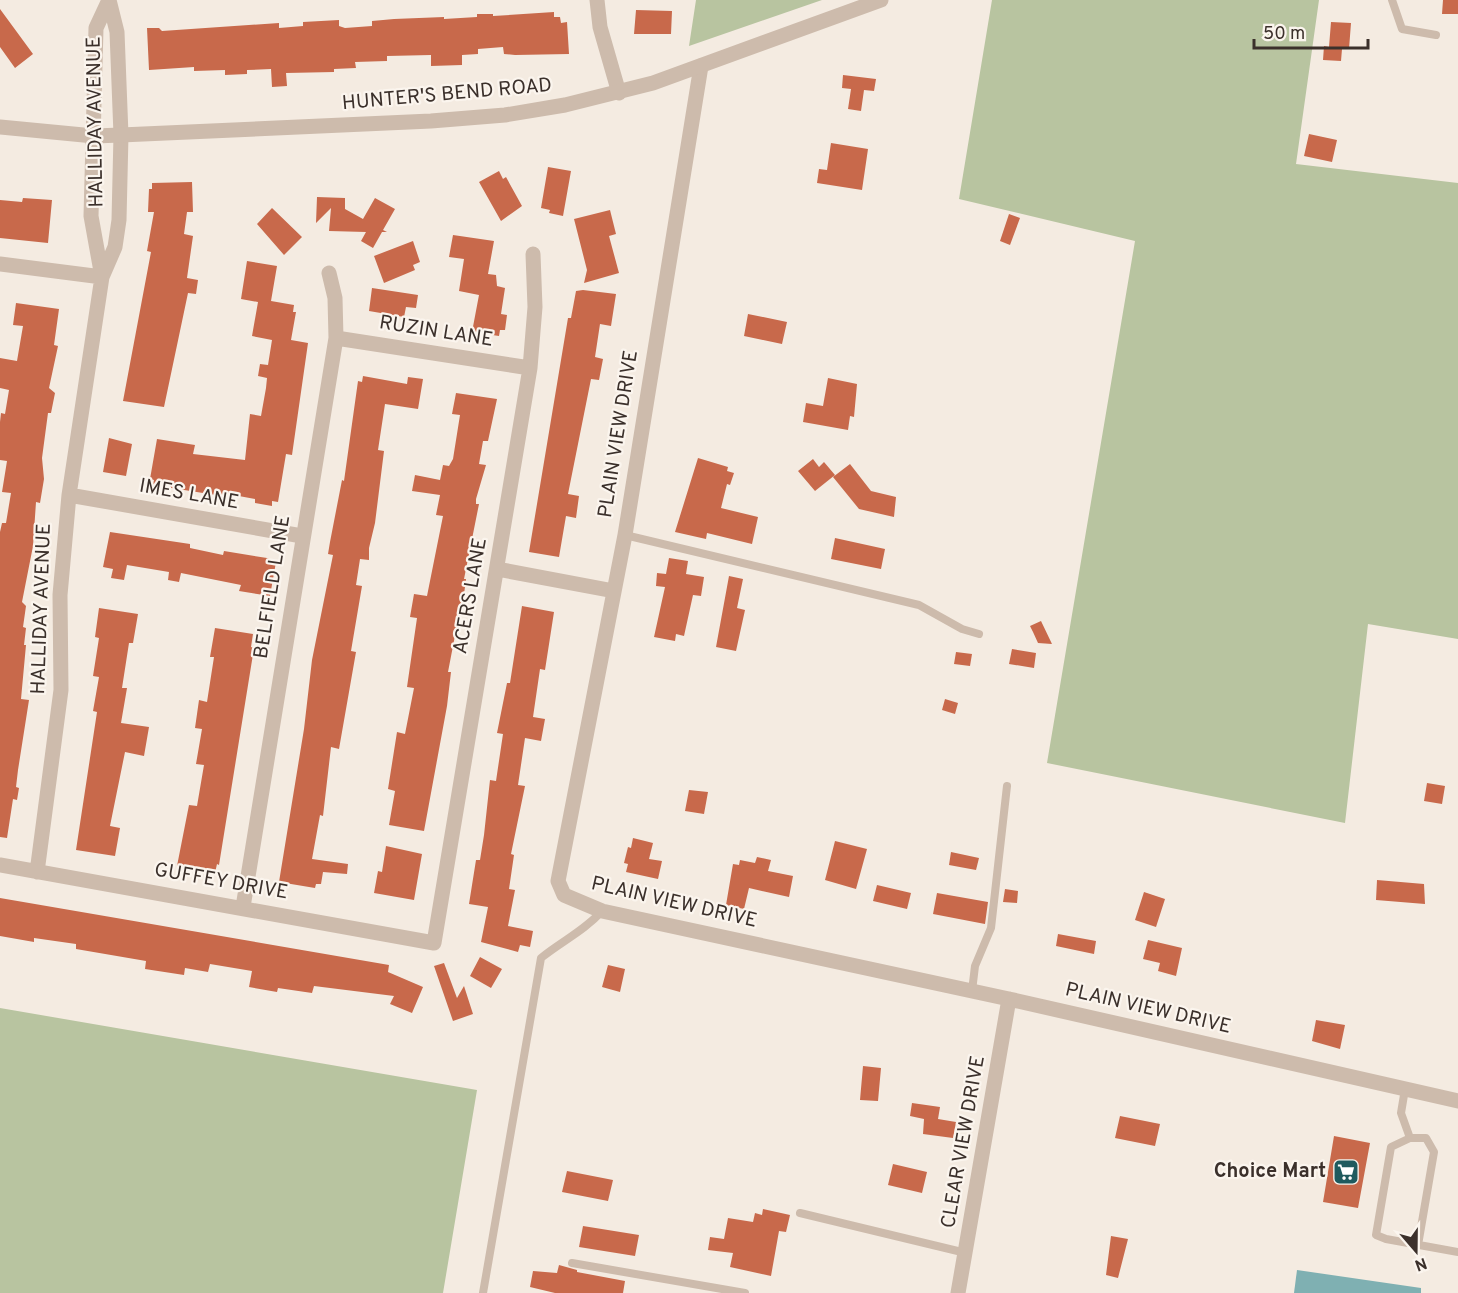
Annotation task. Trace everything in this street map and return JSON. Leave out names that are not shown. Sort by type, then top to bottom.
[{"type":"street","points":[[109,0],[114,0]]},
{"type":"street","name":"HALLIDAY AVENUE","points":[[37,872],[61,690],[60,595],[69,495],[102,277],[115,247],[119,220],[121,135],[117,32],[109,0]]},
{"type":"street","name":"HALLIDAY AVENUE","points":[[102,277],[91,216],[96,28],[109,0]]},
{"type":"street","points":[[597,0],[600,27],[619,93]]},
{"type":"street","name":"HUNTER'S BEND ROAD","points":[[0,127],[94,136],[121,135],[473,117],[565,105],[619,93],[701,66],[881,0]]},
{"type":"street","name":"PLAIN VIEW DRIVE","points":[[701,66],[625,535],[558,881],[564,895],[602,911],[1010,999],[1458,1101]]},
{"type":"street","name":"ACERS LANE","points":[[434,943],[530,368],[535,307],[532,254]]},
{"type":"street","points":[[0,264],[102,277]]},
{"type":"street","name":"BELFIELD LANE","points":[[243,907],[336,338],[335,298],[329,273]]},
{"type":"street","name":"RUZIN LANE","points":[[336,338],[530,368]]},
{"type":"street","name":"IMES LANE","points":[[69,495],[302,536]]},
{"type":"street","points":[[497,569],[614,591]]},
{"type":"street","name":"GUFFEY DRIVE","points":[[0,865],[434,943]]},
{"type":"street","name":"CLEAR VIEW DRIVE","points":[[958,1293],[1010,999]]},
{"type":"lane","points":[[1392,0],[1402,29],[1436,35]]},
{"type":"lane","points":[[625,535],[919,604],[962,629],[979,634]]},
{"type":"lane","points":[[972,991],[975,966],[991,928],[1007,786]]},
{"type":"lane","points":[[483,1293],[541,958],[561,941],[587,928],[602,911]]},
{"type":"lane","points":[[1405,1089],[1401,1113],[1410,1138]]},
{"type":"lane","points":[[1418,1245],[1434,1152],[1426,1138],[1410,1138],[1391,1147],[1377,1235],[1418,1245],[1458,1252]]},
{"type":"lane","points":[[800,1213],[966,1253]]},
{"type":"lane","points":[[572,1263],[745,1293]]},
{"type":"green space","points":[[696,0],[822,0],[689,46]]},
{"type":"green space","points":[[992,0],[1319,0],[1296,164],[1458,183],[1458,639],[1368,624],[1345,823],[1047,763],[1135,241],[959,199]]},
{"type":"green space","points":[[0,1008],[477,1090],[443,1293],[0,1293]]},
{"type":"water","points":[[1297,1270],[1421,1288],[1421,1293],[1294,1293]]},
{"type":"building","points":[[1443,0],[1458,0],[1458,14],[1442,14]]},
{"type":"building","points":[[0,9],[33,54],[15,68],[0,47]]},
{"type":"building","points":[[636,10],[672,11],[671,34],[634,34]]},
{"type":"building","points":[[554,12],[554,17],[560,17],[561,23],[567,22],[569,54],[515,55],[504,54],[503,47],[478,49],[478,54],[462,55],[462,65],[431,66],[431,55],[387,56],[387,61],[355,62],[356,68],[334,69],[334,72],[286,73],[287,86],[272,87],[271,69],[247,70],[247,74],[225,75],[225,70],[194,71],[194,67],[149,70],[147,28],[159,28],[162,31],[279,23],[279,28],[303,26],[303,22],[339,20],[339,26],[345,28],[372,26],[372,21],[394,19],[444,17],[444,19],[477,17],[477,14],[493,14],[493,16]]},
{"type":"building","points":[[1331,22],[1351,23],[1349,49],[1342,49],[1341,61],[1323,60],[1324,46],[1329,47]]},
{"type":"building","points":[[843,75],[876,79],[874,91],[864,90],[861,111],[848,109],[851,89],[842,88]]},
{"type":"building","points":[[1309,134],[1337,140],[1332,162],[1304,156]]},
{"type":"building","points":[[831,143],[868,149],[862,190],[817,183],[819,169],[827,170]]},
{"type":"building","points":[[548,167],[571,171],[563,216],[549,213],[550,210],[541,208]]},
{"type":"building","points":[[499,171],[503,179],[506,177],[522,206],[501,221],[479,182]]},
{"type":"building","points":[[192,182],[193,212],[187,212],[184,234],[193,236],[187,278],[198,280],[196,294],[188,293],[164,407],[123,401],[151,252],[147,251],[154,212],[148,212],[149,189],[152,189],[152,183]]},
{"type":"building","points":[[317,197],[345,198],[345,209],[363,219],[375,198],[395,209],[383,230],[387,232],[382,232],[373,248],[361,241],[366,232],[329,231],[331,208],[316,223]]},
{"type":"building","points":[[23,198],[52,200],[48,243],[0,238],[0,200],[22,202]]},
{"type":"building","points":[[272,208],[302,237],[284,255],[257,224]]},
{"type":"building","points":[[610,210],[616,234],[609,236],[619,273],[584,283],[587,270],[574,219]]},
{"type":"building","points":[[1009,214],[1020,218],[1010,245],[1000,241]]},
{"type":"building","points":[[453,235],[494,241],[488,274],[496,275],[497,286],[505,288],[501,314],[507,315],[505,330],[500,330],[499,336],[472,332],[479,295],[459,291],[464,259],[449,257]]},
{"type":"building","points":[[413,241],[420,262],[413,265],[415,270],[384,283],[374,256]]},
{"type":"building","points":[[247,261],[277,266],[271,301],[294,305],[293,312],[296,312],[291,340],[308,343],[292,455],[286,454],[278,502],[272,501],[272,506],[255,503],[255,499],[228,494],[228,497],[153,485],[154,480],[150,479],[157,439],[195,445],[193,454],[245,460],[250,414],[261,416],[266,388],[267,378],[258,376],[260,364],[268,365],[272,340],[252,336],[258,302],[241,299]]},
{"type":"building","points":[[372,288],[418,295],[416,308],[406,307],[404,317],[369,311]]},
{"type":"building","points":[[576,291],[616,294],[611,326],[600,324],[595,357],[603,359],[599,380],[591,379],[568,494],[579,496],[576,518],[566,516],[559,557],[529,552],[568,318],[571,318]]},
{"type":"building","points":[[16,303],[59,309],[54,345],[58,346],[49,388],[55,393],[51,413],[48,413],[42,458],[44,479],[40,503],[36,502],[33,546],[22,602],[26,606],[23,627],[26,628],[24,645],[26,645],[21,699],[29,700],[16,787],[19,788],[17,800],[13,799],[7,838],[0,837],[0,532],[2,523],[6,523],[11,493],[2,492],[7,461],[0,460],[0,422],[1,413],[5,414],[9,390],[0,388],[0,358],[17,361],[23,326],[13,325]]},
{"type":"building","points":[[748,314],[787,322],[782,344],[744,336]]},
{"type":"building","points":[[363,376],[407,384],[408,377],[423,379],[418,409],[385,404],[378,450],[384,451],[375,523],[369,548],[369,560],[360,559],[356,585],[362,586],[351,651],[356,652],[339,749],[331,747],[323,816],[320,815],[312,859],[348,864],[347,874],[323,872],[321,884],[316,884],[315,888],[279,882],[304,729],[312,660],[333,555],[328,554],[342,480],[344,481],[358,381],[362,382]]},
{"type":"building","points":[[828,378],[857,384],[854,417],[850,416],[848,430],[803,422],[806,403],[823,406]]},
{"type":"building","points":[[456,393],[497,399],[488,441],[483,441],[479,464],[486,465],[476,499],[476,504],[479,504],[464,579],[466,579],[460,625],[457,625],[448,672],[451,672],[447,706],[424,831],[389,825],[395,791],[388,789],[397,732],[405,734],[414,688],[407,687],[417,618],[410,617],[414,594],[427,596],[443,516],[436,515],[440,495],[412,491],[415,475],[440,480],[443,465],[449,466],[453,459],[460,415],[452,414]]},
{"type":"building","points":[[109,438],[132,444],[126,476],[103,472]]},
{"type":"building","points":[[698,458],[728,467],[727,471],[734,473],[730,485],[727,484],[721,508],[758,517],[752,544],[707,533],[706,539],[675,532]]},
{"type":"building","points":[[813,459],[819,467],[824,462],[835,475],[815,491],[798,471]]},
{"type":"building","points":[[850,464],[871,491],[896,497],[894,517],[859,509],[833,477]]},
{"type":"building","points":[[110,532],[190,544],[190,548],[223,555],[224,551],[267,558],[276,562],[270,596],[239,591],[241,585],[181,573],[179,582],[168,580],[169,572],[127,565],[124,580],[111,578],[113,569],[103,567]]},
{"type":"building","points":[[835,538],[885,549],[881,569],[831,559]]},
{"type":"building","points":[[669,558],[688,561],[686,574],[704,577],[701,596],[693,595],[684,636],[676,634],[675,641],[654,637],[665,587],[656,586],[657,573],[666,574]]},
{"type":"building","points":[[729,576],[743,579],[737,608],[745,610],[736,651],[716,647]]},
{"type":"building","points":[[522,606],[554,612],[545,670],[540,669],[533,717],[545,719],[541,741],[525,738],[518,785],[525,786],[511,854],[514,855],[509,889],[515,890],[508,926],[533,931],[530,947],[520,945],[518,952],[481,942],[488,907],[469,904],[476,860],[480,860],[490,780],[496,781],[503,734],[497,733],[507,683],[510,683]]},
{"type":"building","points":[[99,608],[138,614],[133,643],[129,643],[122,688],[127,688],[121,723],[149,727],[144,756],[125,752],[110,826],[120,828],[115,856],[76,850],[97,712],[93,711],[99,677],[93,676],[99,638],[95,637]]},
{"type":"building","points":[[1041,621],[1052,644],[1038,643],[1030,626]]},
{"type":"building","points":[[215,628],[253,634],[251,647],[254,648],[219,865],[217,864],[215,873],[177,866],[189,805],[197,806],[204,765],[196,764],[202,729],[195,728],[199,700],[207,702],[214,657],[210,657]]},
{"type":"building","points":[[1012,649],[1036,653],[1034,668],[1009,664]]},
{"type":"building","points":[[956,652],[972,654],[970,666],[954,664]]},
{"type":"building","points":[[945,699],[958,703],[955,714],[942,710]]},
{"type":"building","points":[[1427,783],[1445,786],[1442,804],[1424,801]]},
{"type":"building","points":[[689,790],[708,792],[704,814],[685,811]]},
{"type":"building","points":[[633,838],[653,843],[649,859],[662,861],[658,879],[626,872],[628,864],[624,863]]},
{"type":"building","points":[[835,841],[867,849],[856,889],[825,880]]},
{"type":"building","points":[[386,846],[422,854],[414,900],[374,893],[378,871],[382,872]]},
{"type":"building","points":[[951,852],[979,858],[976,870],[949,865]]},
{"type":"building","points":[[757,857],[771,860],[768,871],[793,876],[789,897],[749,888],[744,909],[726,905],[733,864],[739,865],[740,860],[755,863]]},
{"type":"building","points":[[1377,880],[1424,884],[1425,904],[1376,900]]},
{"type":"building","points":[[877,885],[911,893],[907,909],[873,901]]},
{"type":"building","points":[[1005,889],[1018,891],[1017,903],[1003,902]]},
{"type":"building","points":[[1144,892],[1165,899],[1156,927],[1135,920]]},
{"type":"building","points":[[937,893],[988,902],[985,924],[933,914]]},
{"type":"building","points":[[0,898],[389,965],[388,972],[423,987],[412,1013],[390,1004],[394,996],[314,986],[312,993],[278,988],[277,992],[249,987],[252,971],[210,964],[208,972],[185,968],[184,975],[145,969],[146,961],[76,949],[76,944],[34,938],[34,942],[0,936]]},
{"type":"building","points":[[1058,934],[1096,941],[1094,954],[1056,946]]},
{"type":"building","points":[[1148,940],[1182,948],[1176,976],[1158,971],[1160,963],[1143,959]]},
{"type":"building","points":[[480,957],[502,969],[491,988],[470,976]]},
{"type":"building","points":[[444,963],[457,998],[464,986],[473,1014],[453,1021],[434,966]]},
{"type":"building","points":[[608,965],[625,969],[620,992],[602,987]]},
{"type":"building","points":[[1316,1020],[1345,1025],[1340,1049],[1312,1041]]},
{"type":"building","points":[[863,1066],[881,1068],[878,1101],[860,1100]]},
{"type":"building","points":[[912,1103],[940,1107],[938,1119],[956,1122],[953,1138],[923,1134],[924,1119],[910,1116]]},
{"type":"building","points":[[1120,1116],[1160,1124],[1155,1146],[1115,1138]]},
{"type":"building","name":"Choice Mart","points":[[1334,1136],[1370,1143],[1358,1208],[1323,1202]]},
{"type":"building","points":[[893,1164],[927,1172],[922,1193],[888,1185]]},
{"type":"building","points":[[567,1171],[613,1180],[608,1201],[562,1192]]},
{"type":"building","points":[[763,1209],[790,1215],[786,1232],[779,1231],[771,1276],[730,1267],[733,1253],[708,1250],[710,1237],[724,1239],[728,1218],[753,1222],[755,1213],[762,1215]]},
{"type":"building","points":[[583,1226],[639,1235],[635,1256],[579,1247]]},
{"type":"building","points":[[1111,1236],[1128,1239],[1118,1278],[1106,1275]]},
{"type":"building","points":[[559,1265],[577,1270],[577,1272],[625,1281],[623,1293],[555,1293],[530,1287],[533,1271],[557,1273]]},
{"type":"place","name":"Choice Mart","points":[[1346,1172]]}]
